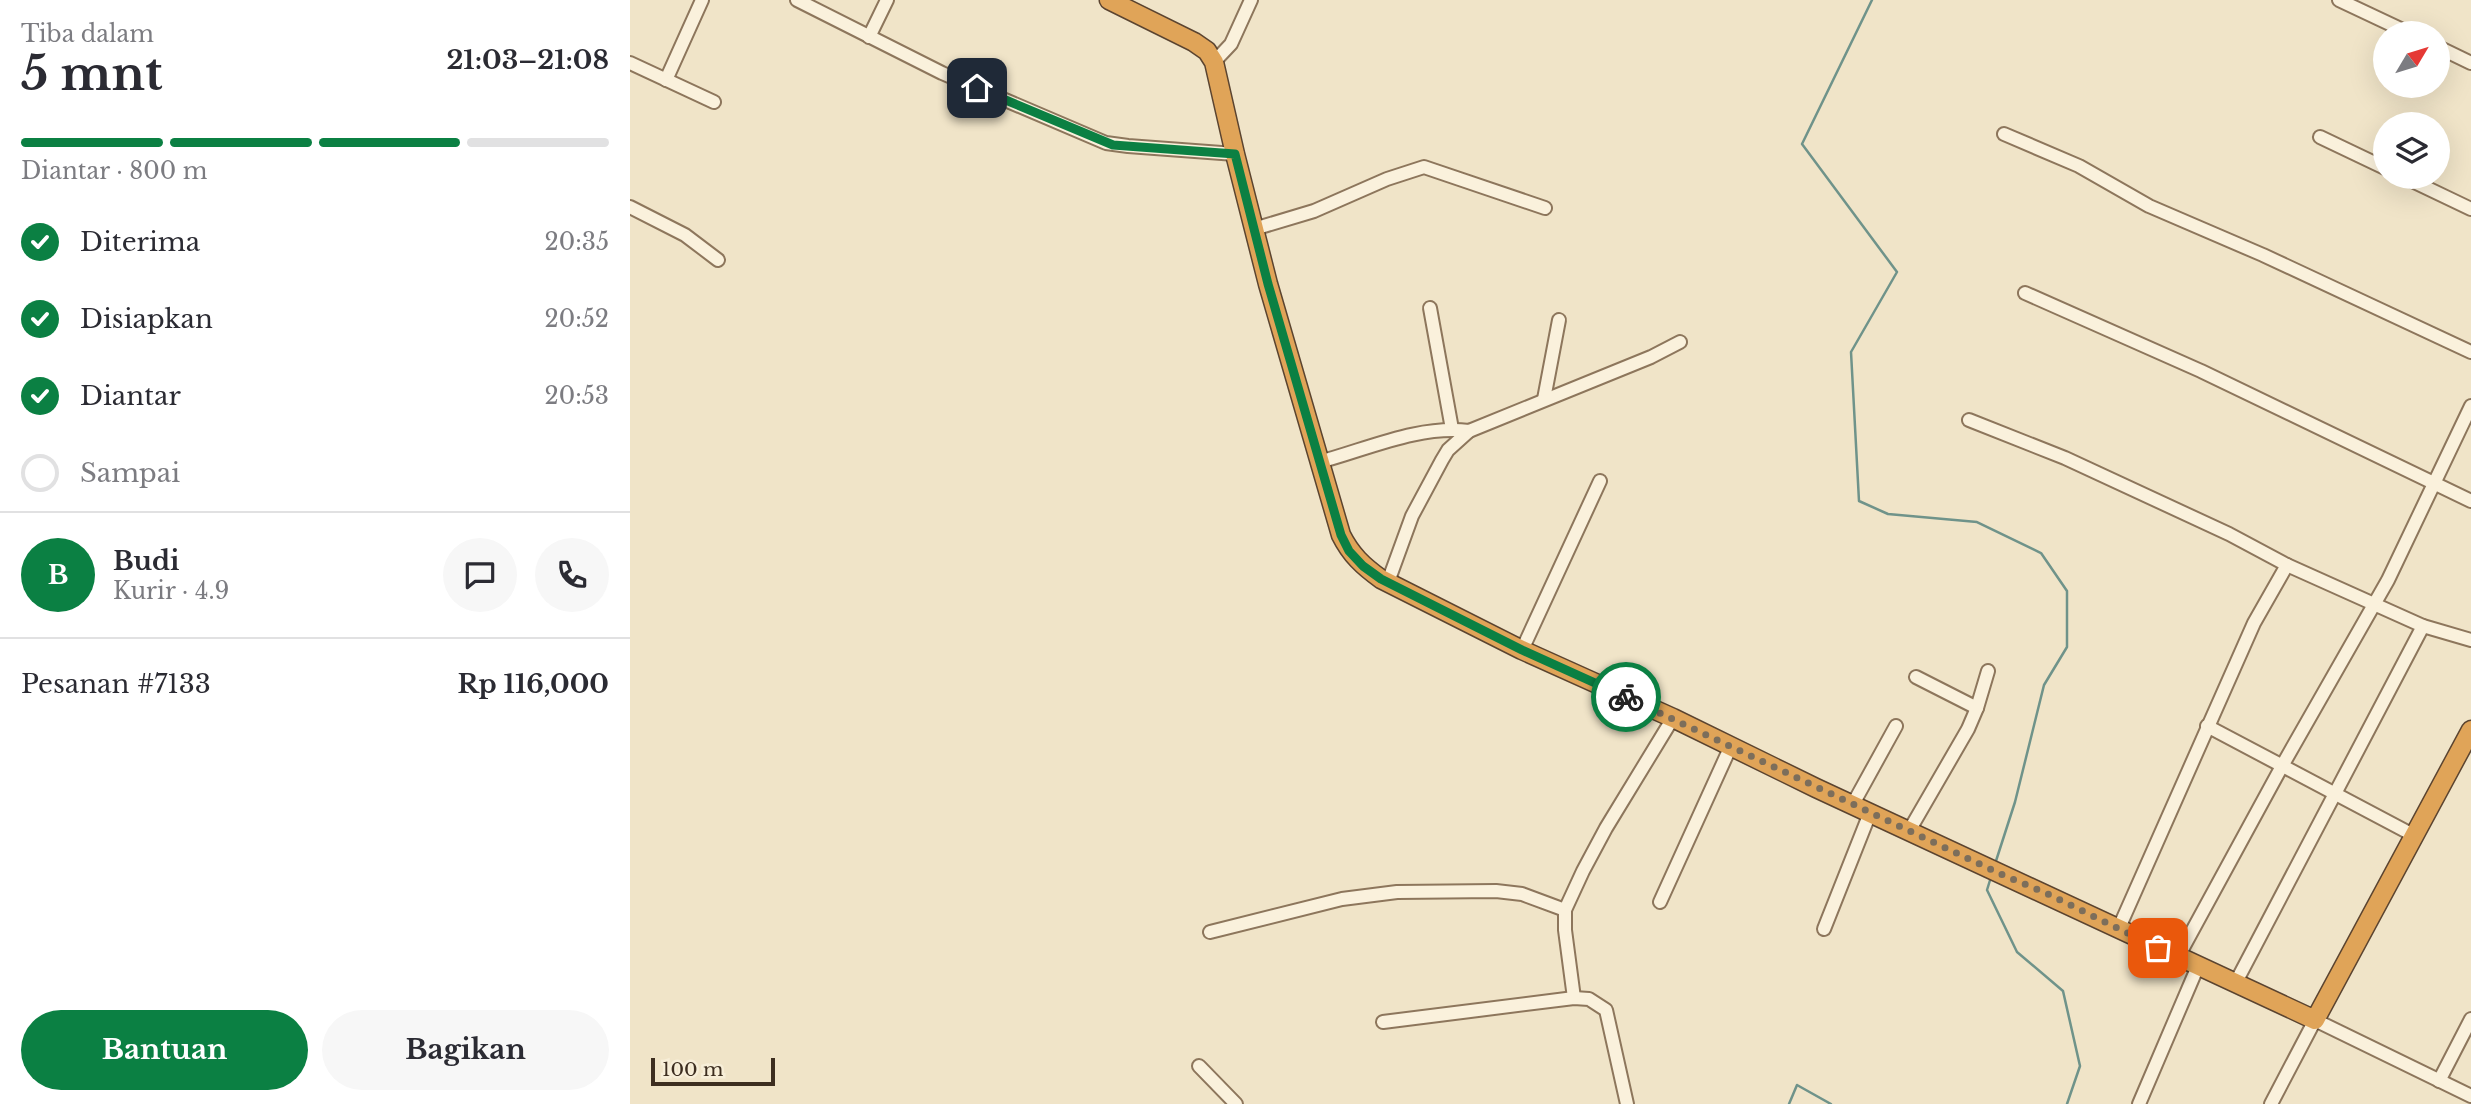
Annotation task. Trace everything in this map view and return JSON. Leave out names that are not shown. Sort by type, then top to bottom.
[{"type":"highway","points":[[1109,0],[1194,42],[1207,51],[1214,62],[1254,229],[1341,535],[1349,551],[1363,566],[1388,582],[1522,650],[1673,718],[1730,748],[2315,1020],[2471,730]]},
{"type":"street","points":[[666,80],[702,0]]},
{"type":"street","points":[[797,0],[942,73],[1106,143],[1235,154]]},
{"type":"street","points":[[869,37],[887,0]]},
{"type":"street","points":[[1214,62],[1231,44],[1251,0]]},
{"type":"street","points":[[2340,0],[2384,21]]},
{"type":"street","points":[[2450,53],[2471,63]]},
{"type":"street","points":[[630,63],[714,102]]},
{"type":"street","points":[[2004,134],[2079,166],[2160,211],[2263,255],[2471,352]]},
{"type":"street","points":[[2320,137],[2373,161]]},
{"type":"street","points":[[1254,229],[1314,211],[1387,179],[1424,167],[1545,208]]},
{"type":"street","points":[[2429,189],[2471,209]]},
{"type":"street","points":[[630,207],[685,235],[718,260]]},
{"type":"street","points":[[2025,293],[2201,371],[2471,501]]},
{"type":"street","points":[[1430,308],[1452,429]]},
{"type":"street","points":[[1544,399],[1559,320]]},
{"type":"street","points":[[1388,582],[1412,516],[1445,454],[1469,431],[1651,357],[1680,342]]},
{"type":"street","points":[[2178,957],[2282,766],[2375,604],[2471,406]]},
{"type":"street","points":[[1969,420],[2065,458],[2229,534],[2287,565],[2423,626],[2471,640]]},
{"type":"street","points":[[1319,462],[1409,436],[1452,429],[1469,431]]},
{"type":"street","points":[[1522,650],[1600,481]]},
{"type":"street","points":[[2118,930],[2207,726],[2255,623],[2287,565]]},
{"type":"street","points":[[2235,984],[2423,626]]},
{"type":"street","points":[[1909,831],[1960,744],[1977,708],[1988,671]]},
{"type":"street","points":[[1916,677],[1977,708]]},
{"type":"street","points":[[1574,998],[1565,930],[1566,911],[1606,828],[1673,718]]},
{"type":"street","points":[[1853,804],[1896,726]]},
{"type":"street","points":[[2207,726],[2414,836]]},
{"type":"street","points":[[1660,902],[1730,748]]},
{"type":"street","points":[[1824,929],[1870,813]]},
{"type":"street","points":[[1210,932],[1342,899],[1397,892],[1496,891],[1522,894],[1566,911]]},
{"type":"street","points":[[2140,1104],[2198,967]]},
{"type":"street","points":[[1383,1022],[1574,998],[1589,999],[1606,1010],[1627,1104]]},
{"type":"street","points":[[2439,1081],[2471,1019]]},
{"type":"street","points":[[2272,1104],[2315,1020],[2471,1096]]},
{"type":"street","points":[[1199,1066],[1236,1104]]},
{"type":"waterway","points":[[1872,0],[1802,144],[1897,272],[1851,352],[1859,501],[1888,514],[1977,522],[2041,553],[2067,591],[2067,647],[2044,685],[2015,802],[1995,864]]},
{"type":"waterway","points":[[1991,877],[1987,890],[2017,952],[2063,991],[2080,1066],[2067,1104]]},
{"type":"waterway","points":[[1789,1104],[1797,1085],[1831,1104]]},
{"type":"way so far","points":[[1626,697],[2158,948]]},
{"type":"route","points":[[977,88],[1113,145],[1235,154],[1268,284],[1327,492],[1349,551],[1381,579],[1522,650],[1626,697]]}]
